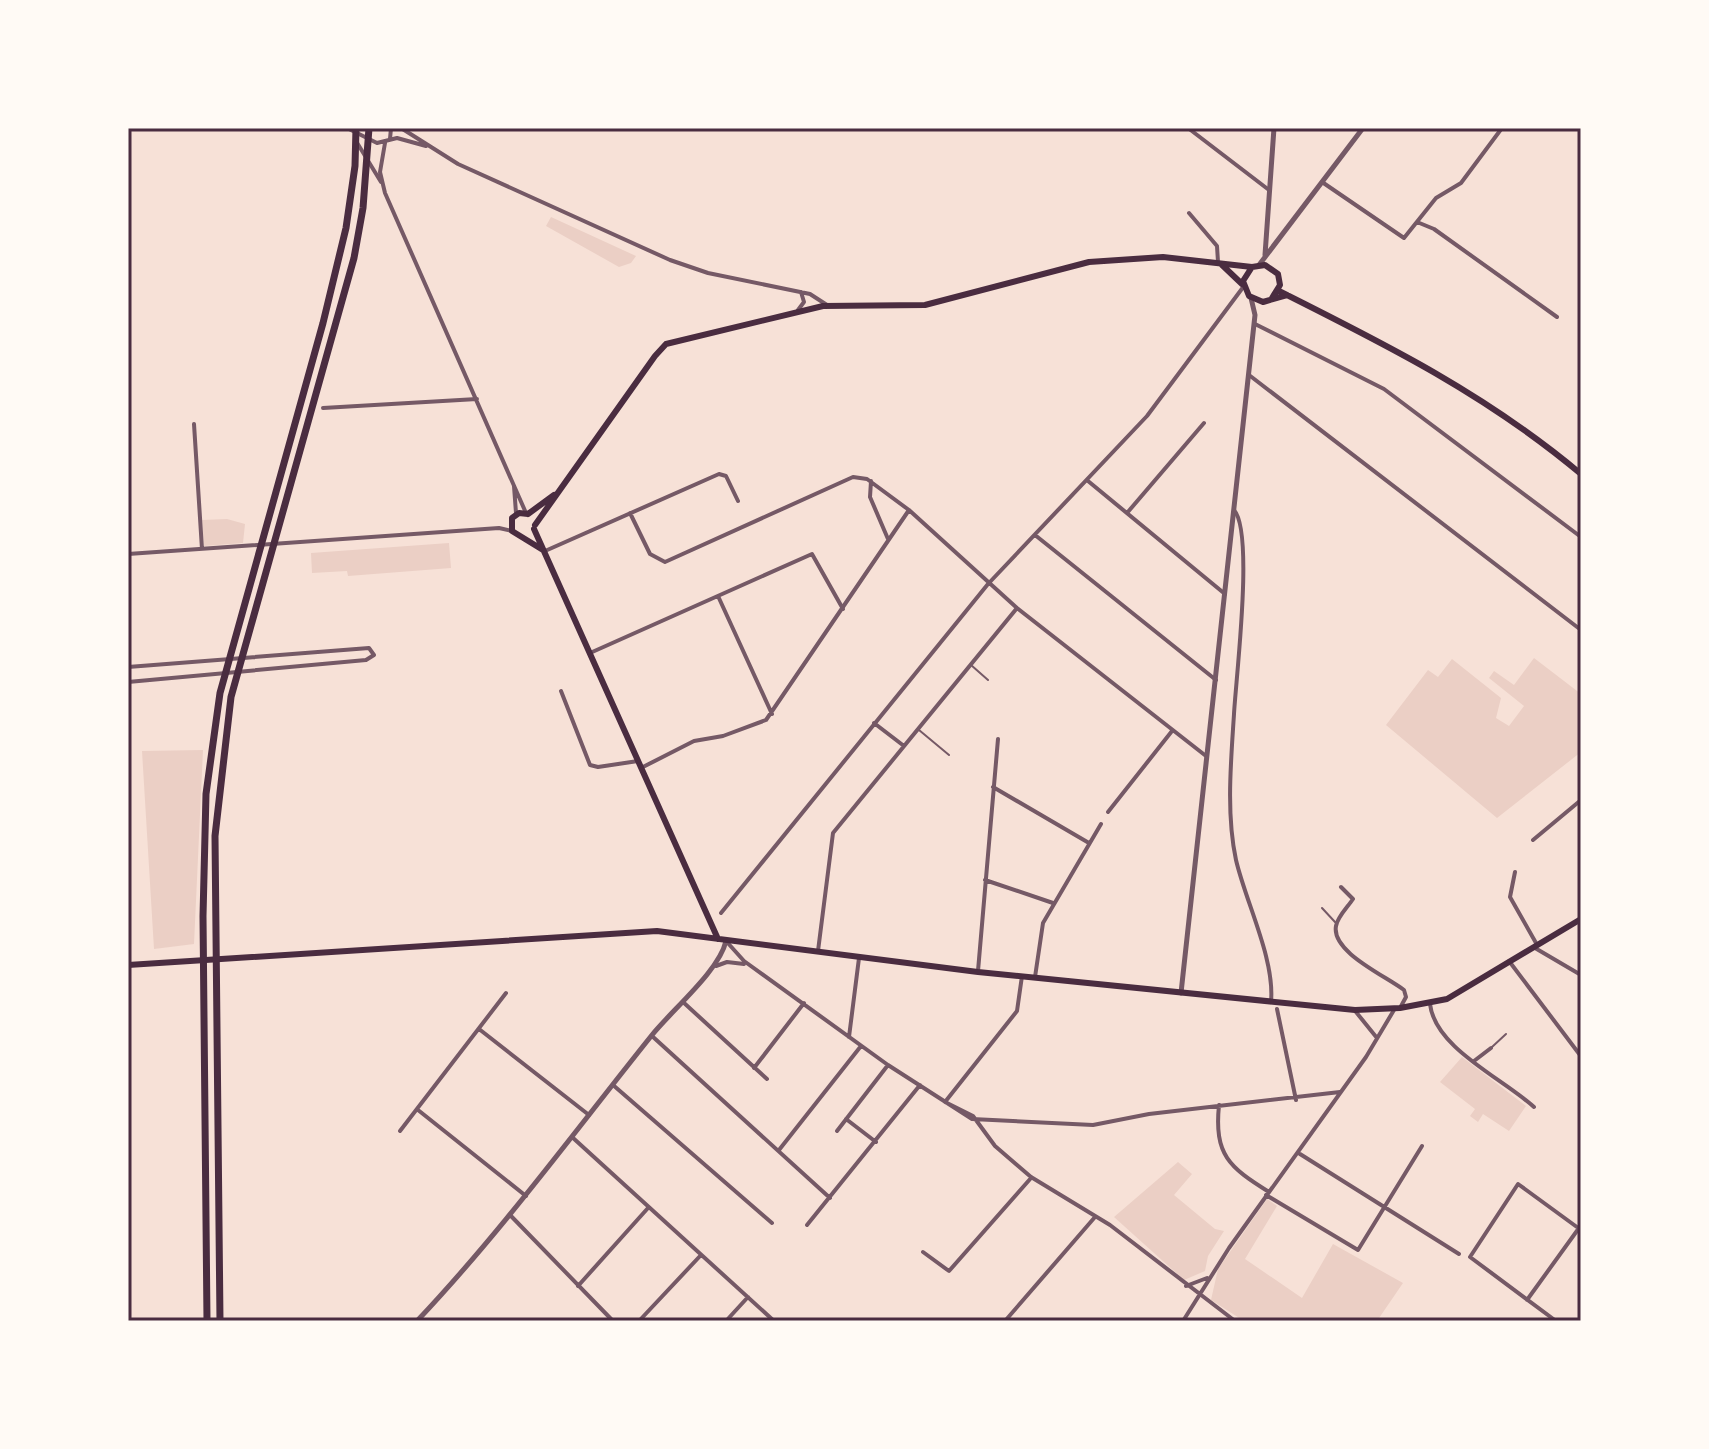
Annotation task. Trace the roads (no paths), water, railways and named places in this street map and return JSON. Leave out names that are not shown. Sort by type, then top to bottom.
[{"type":"highway","points":[[220,1321],[215,836],[225,738],[231,697],[354,258],[363,208],[369,128]]},
{"type":"highway","points":[[207,1321],[204,827],[214,736],[220,693],[323,323],[346,228],[355,166],[350,129]]},
{"type":"main road","points":[[522,537],[535,527],[666,344],[827,305],[925,305],[1089,262],[1163,257],[1260,263],[1278,274],[1279,291],[1272,298]]},
{"type":"main road","points":[[1218,262],[1244,286],[1251,298],[1263,302],[1287,295]]},
{"type":"main road","points":[[1244,286],[1245,276],[1260,263]]},
{"type":"main road","points":[[1279,291],[1446,376],[1506,415],[1581,474]]},
{"type":"main road","points":[[545,552],[512,531],[514,516],[527,514],[557,494]]},
{"type":"main road","points":[[527,514],[639,765],[722,940]]},
{"type":"main road","points":[[128,965],[657,931],[978,972],[1355,1010],[1430,1004],[1462,991],[1534,944],[1581,919]]},
{"type":"street","points":[[390,139],[391,128]]},
{"type":"street","points":[[401,128],[409,130],[432,148]]},
{"type":"street","points":[[1188,128],[1269,190]]},
{"type":"street","points":[[1260,263],[1274,128]]},
{"type":"street","points":[[1260,263],[1363,128]]},
{"type":"street","points":[[1322,182],[1403,238],[1436,198],[1460,185],[1502,128]]},
{"type":"street","points":[[350,129],[370,141],[385,143],[390,139],[403,139],[432,148],[508,187],[689,268],[801,292],[827,305]]},
{"type":"street","points":[[350,129],[382,184],[527,514]]},
{"type":"street","points":[[403,139],[409,130]]},
{"type":"street","points":[[382,184],[385,143]]},
{"type":"street","points":[[1189,213],[1217,246],[1218,262]]},
{"type":"street","points":[[1417,222],[1434,229],[1557,317]]},
{"type":"street","points":[[721,913],[988,584],[1147,416],[1244,286]]},
{"type":"street","points":[[801,292],[816,307]]},
{"type":"street","points":[[797,312],[804,302],[801,292]]},
{"type":"street","points":[[815,297],[816,307]]},
{"type":"street","points":[[1181,993],[1255,324],[1251,298]]},
{"type":"street","points":[[1255,315],[1263,302]]},
{"type":"street","points":[[1255,324],[1384,389],[1581,537]]},
{"type":"street","points":[[1249,375],[1581,630]]},
{"type":"street","points":[[323,408],[478,399]]},
{"type":"street","points":[[1127,513],[1204,423]]},
{"type":"street","points":[[194,424],[202,549]]},
{"type":"street","points":[[545,552],[719,474],[726,476],[738,501]]},
{"type":"street","points":[[630,513],[650,554],[665,562],[853,477],[871,481],[909,510],[1017,608],[1206,756]]},
{"type":"street","points":[[499,528],[514,516],[513,480]]},
{"type":"street","points":[[871,481],[870,497],[888,540]]},
{"type":"street","points":[[1088,481],[1226,595]]},
{"type":"street","points":[[561,691],[590,765],[598,767],[639,765],[694,741],[717,738],[759,724],[772,714],[909,510]]},
{"type":"street","points":[[1234,510],[1243,527],[1244,564],[1231,764],[1233,834],[1240,876],[1271,978],[1271,1002]]},
{"type":"street","points":[[128,554],[499,528],[512,531]]},
{"type":"street","points":[[1035,535],[1216,680]]},
{"type":"street","points":[[590,653],[815,555],[843,609]]},
{"type":"street","points":[[718,596],[772,714]]},
{"type":"street","points":[[818,953],[832,836],[1017,608]]},
{"type":"street","points":[[128,667],[369,648],[374,655],[366,660],[128,682]]},
{"type":"street","points":[[874,723],[905,746]]},
{"type":"street","points":[[1108,812],[1172,731]]},
{"type":"street","points":[[978,972],[998,739]]},
{"type":"street","points":[[993,787],[1089,843]]},
{"type":"street","points":[[1533,840],[1581,800]]},
{"type":"street","points":[[1035,977],[1041,933],[1053,903],[1101,824]]},
{"type":"street","points":[[1515,872],[1510,897],[1534,944],[1581,975]]},
{"type":"street","points":[[985,880],[1053,903]]},
{"type":"street","points":[[1183,1321],[1209,1277],[1268,1193],[1300,1154],[1406,997],[1404,990],[1342,946],[1335,931],[1353,899],[1341,887]]},
{"type":"street","points":[[722,940],[735,954],[888,1065],[978,1120],[1093,1125],[1219,1105],[1296,1100],[1340,1092]]},
{"type":"street","points":[[716,966],[722,940]]},
{"type":"street","points":[[735,954],[741,944]]},
{"type":"street","points":[[849,1037],[859,958]]},
{"type":"street","points":[[417,1321],[511,1216],[681,1001],[716,966],[734,961],[750,965]]},
{"type":"street","points":[[1509,961],[1580,1055]]},
{"type":"street","points":[[945,1102],[1017,1011],[1022,976]]},
{"type":"street","points":[[400,1131],[506,993]]},
{"type":"street","points":[[681,1001],[767,1079]]},
{"type":"street","points":[[754,1068],[804,1003]]},
{"type":"street","points":[[1430,1004],[1439,1031],[1534,1107]]},
{"type":"street","points":[[1277,1009],[1296,1100]]},
{"type":"street","points":[[1355,1010],[1377,1038]]},
{"type":"street","points":[[479,1029],[589,1115]]},
{"type":"street","points":[[652,1036],[830,1198]]},
{"type":"street","points":[[779,1150],[861,1046]]},
{"type":"street","points":[[1474,1061],[1491,1048]]},
{"type":"street","points":[[837,1131],[888,1065]]},
{"type":"street","points":[[613,1085],[772,1223]]},
{"type":"street","points":[[807,1225],[920,1085]]},
{"type":"street","points":[[1219,1105],[1217,1124],[1222,1151],[1240,1173],[1358,1250],[1422,1146]]},
{"type":"street","points":[[418,1110],[526,1196]]},
{"type":"street","points":[[846,1119],[876,1142]]},
{"type":"street","points":[[978,1120],[995,1146],[1031,1177],[1110,1225],[1235,1321]]},
{"type":"street","points":[[572,1137],[774,1321]]},
{"type":"street","points":[[1300,1154],[1459,1254]]},
{"type":"street","points":[[923,1252],[946,1271],[950,1270],[1031,1177]]},
{"type":"street","points":[[1527,1300],[1580,1229],[1518,1184],[1470,1259],[1556,1321]]},
{"type":"street","points":[[578,1286],[648,1208]]},
{"type":"street","points":[[511,1216],[613,1321]]},
{"type":"street","points":[[1005,1321],[1095,1217]]},
{"type":"street","points":[[639,1321],[701,1255]]},
{"type":"street","points":[[1186,1286],[1209,1277]]},
{"type":"street","points":[[726,1321],[748,1297]]},
{"type":"lane","points":[[971,665],[988,680]]},
{"type":"lane","points":[[918,729],[949,755]]},
{"type":"lane","points":[[1322,908],[1337,923]]},
{"type":"lane","points":[[1491,1048],[1506,1034]]}]
